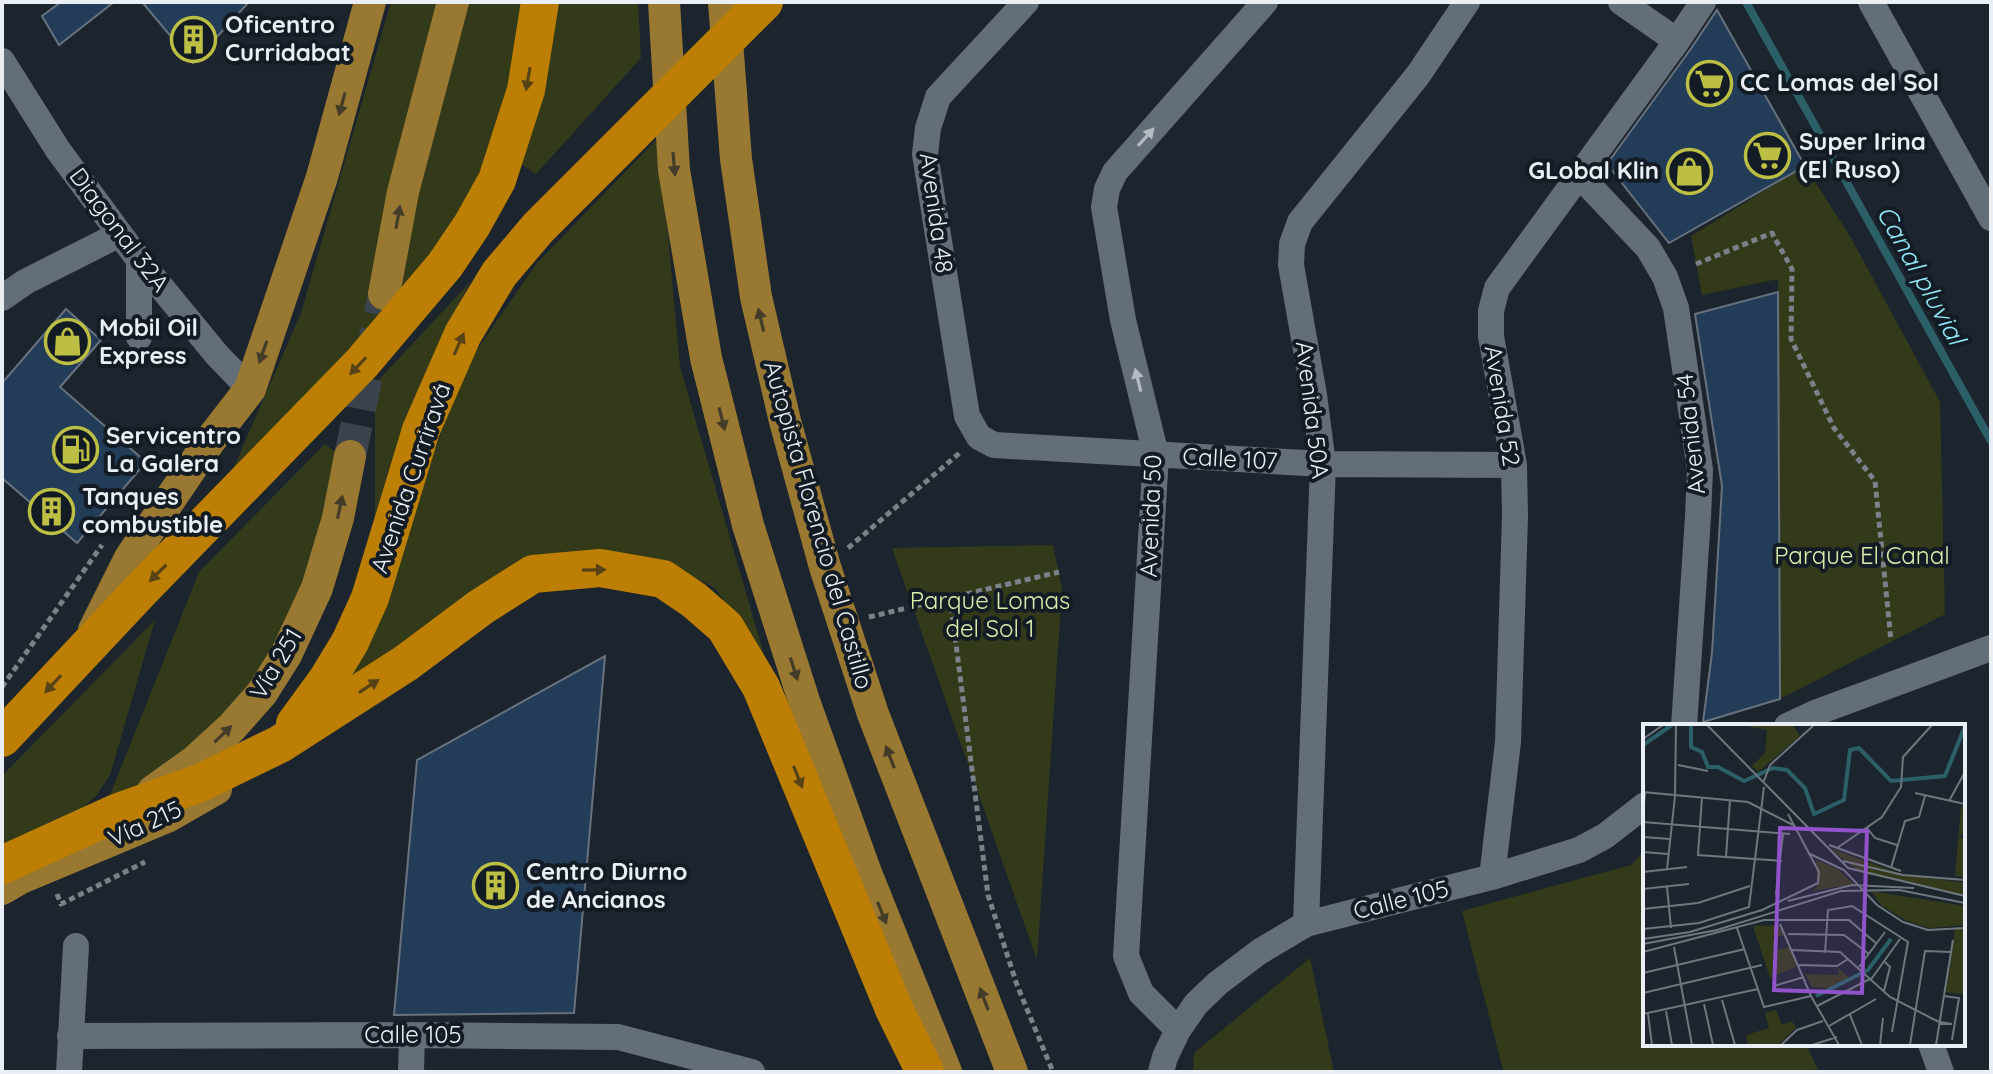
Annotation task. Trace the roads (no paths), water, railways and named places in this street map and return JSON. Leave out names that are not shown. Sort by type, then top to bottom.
[{"type":"highway","points":[[2,738],[362,363],[445,265],[497,180],[526,90],[540,2]]},
{"type":"highway","name":"Avenida Curriravá","points":[[2,865],[116,813],[200,783],[280,744],[327,680],[350,642],[370,598],[421,430],[463,334],[499,274],[538,228],[764,2]]},
{"type":"highway","points":[[280,744],[406,663],[481,607],[533,574],[600,568],[663,579],[725,627],[761,687],[894,1009],[925,1072]]},
{"type":"main road","points":[[82,653],[130,558],[209,442],[250,389],[322,177],[370,2]]},
{"type":"main road","points":[[384,294],[403,192],[453,2]]},
{"type":"main road","points":[[664,2],[674,170],[706,358],[748,525],[805,704],[866,873],[946,1072]]},
{"type":"main road","name":"Autopista Florencio del Castillo","points":[[724,2],[736,159],[756,297],[785,421],[825,567],[873,714],[1012,1072]]},
{"type":"main road","name":"Vía 251","points":[[116,813],[166,784],[195,761],[232,727],[262,693],[286,655],[317,588],[338,518],[350,456]]},
{"type":"main road","name":"Vía 215","points":[[2,889],[21,878],[169,816],[232,780],[280,744]]},
{"type":"street","name":"Avenida 48","points":[[986,441],[967,416],[925,154],[928,128],[938,97],[1026,2]]},
{"type":"street","name":"Avenida 50","points":[[1178,1030],[1141,993],[1126,956],[1156,455],[1123,320],[1104,207],[1107,189],[1115,172],[1265,2]]},
{"type":"street","name":"Avenida 50A","points":[[1306,924],[1323,464],[1291,265],[1292,244],[1300,222],[1418,75],[1467,2]]},
{"type":"street","points":[[1621,2],[1677,41]]},
{"type":"street","name":"Avenida 52","points":[[1492,877],[1508,742],[1515,516],[1514,465],[1491,336],[1491,311],[1497,288],[1703,2]]},
{"type":"street","points":[[1871,2],[1991,218]]},
{"type":"street","name":"Diagonal 32A","points":[[2,61],[58,150],[139,260],[217,355],[250,389]]},
{"type":"street","name":"Avenida 54","points":[[1580,176],[1648,248],[1665,277],[1676,308],[1700,470],[1684,724]]},
{"type":"street","points":[[2,298],[25,282],[120,234]]},
{"type":"street","points":[[139,260],[139,337]]},
{"type":"street","name":"Calle 107","points":[[986,441],[1323,464],[1514,465]]},
{"type":"street","points":[[1797,724],[1818,720],[1991,648]]},
{"type":"street","name":"Calle 105","points":[[1178,1030],[1196,1004],[1218,983],[1259,952],[1306,924],[1492,877],[1579,850],[1605,836],[1643,807]]},
{"type":"street","points":[[69,1072],[76,946]]},
{"type":"street","points":[[1161,1072],[1178,1030]]},
{"type":"street","points":[[411,1072],[412,1035]]},
{"type":"street","name":"Calle 105","points":[[70,1036],[618,1037],[752,1072]]},
{"type":"street","points":[[1932,1046],[1941,1072]]},
{"type":"waterway","name":"Canal pluvial","points":[[1746,2],[1991,441]]},
{"type":"tunnel","points":[[350,456],[384,294]]},
{"type":"place","name":"Oficentro Curridabat","points":[[194,39]]},
{"type":"place","name":"CC Lomas del Sol","points":[[1709,83]]},
{"type":"place","name":"Super Irina (El Ruso)","points":[[1768,156]]},
{"type":"place","name":"GLobal Klin","points":[[1690,171]]},
{"type":"place","name":"Mobil Oil Express","points":[[68,342]]},
{"type":"place","name":"Servicentro La Galera","points":[[75,450]]},
{"type":"place","name":"Tanques combustible","points":[[51,511]]},
{"type":"place","name":"Centro Diurno de Ancianos","points":[[495,886]]},
{"type":"park label","name":"Parque El Canal","points":[[1862,556]]},
{"type":"park label","name":"Parque Lomas del Sol 1","points":[[990,615]]}]
